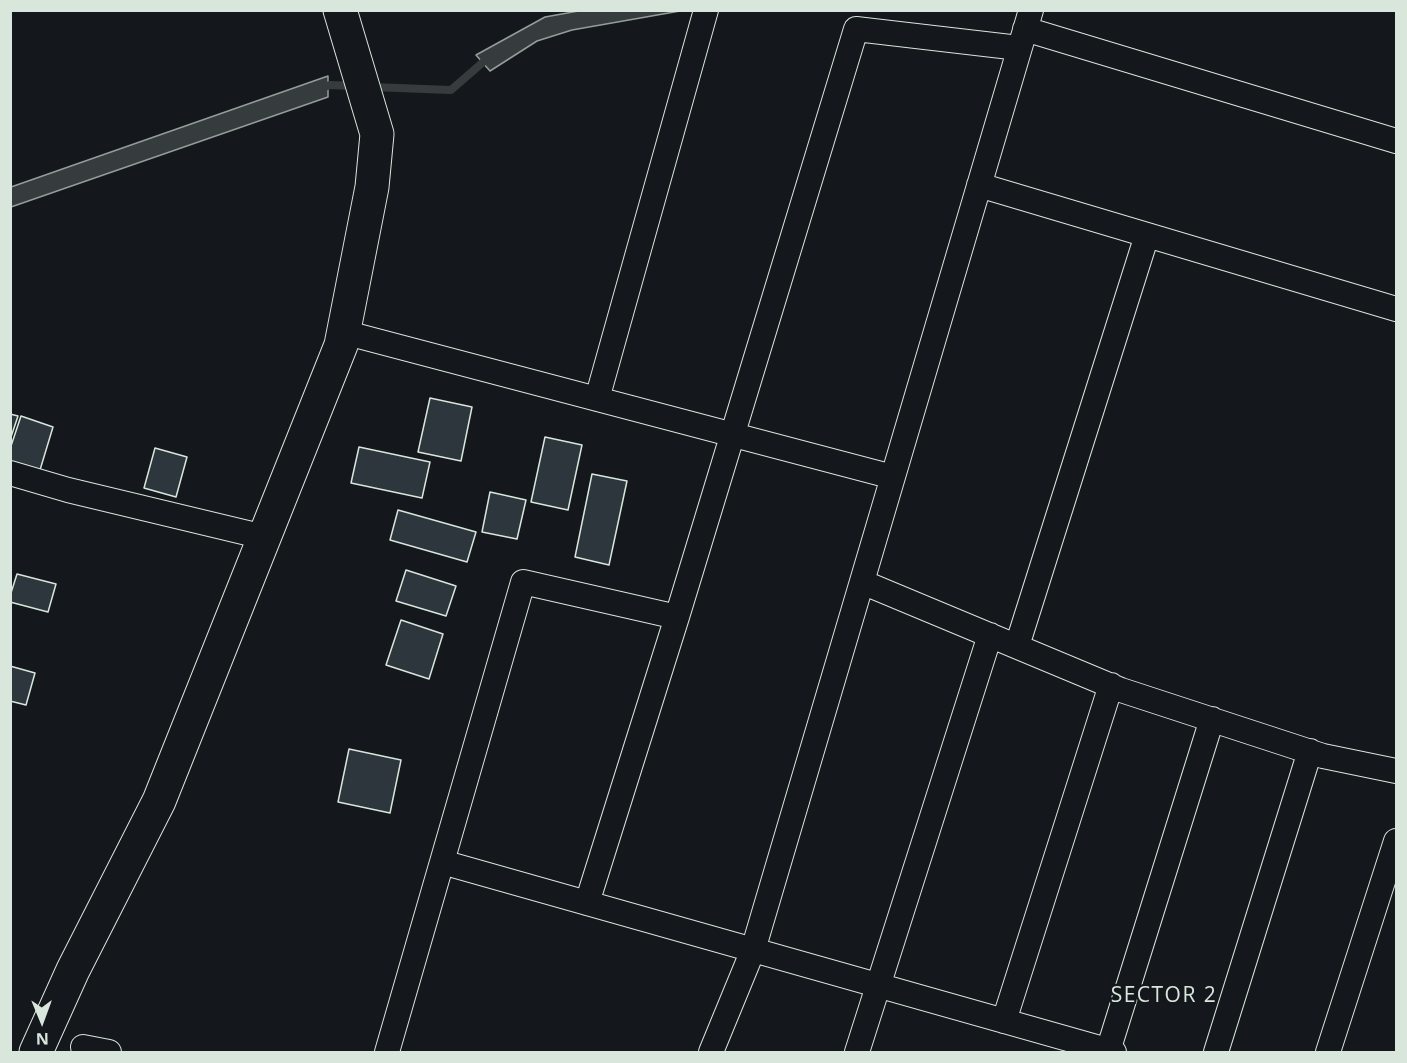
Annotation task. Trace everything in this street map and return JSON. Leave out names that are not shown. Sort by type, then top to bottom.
[{"type":"street","points":[[36,1053],[73,970],[159,801],[341,345],[372,187],[377,134],[340,10]]},
{"type":"street","points":[[597,399],[704,16]]},
{"type":"street","points":[[587,903],[677,617],[856,29],[1025,29],[1396,141]]},
{"type":"street","points":[[711,1053],[753,950],[1025,29]]},
{"type":"street","points":[[979,185],[1396,309]]},
{"type":"street","points":[[1017,646],[1147,235]]},
{"type":"street","points":[[343,332],[893,477]]},
{"type":"street","points":[[10,473],[68,490],[264,537]]},
{"type":"street","points":[[387,1053],[523,582],[677,617]]},
{"type":"street","points":[[862,582],[1111,685],[1323,756],[1396,771]]},
{"type":"street","points":[[857,1053],[990,635]]},
{"type":"street","points":[[1004,1021],[1111,685]]},
{"type":"street","points":[[442,862],[1111,1052],[1212,719]]},
{"type":"street","points":[[1216,1053],[1310,751]]},
{"type":"street","points":[[1328,1053],[1396,841]]},
{"type":"street","points":[[83,1047],[109,1053]]},
{"type":"shaded area","points":[[584,10],[680,11],[572,30],[537,41],[490,71],[476,55],[545,17]]},
{"type":"shaded area","points":[[328,76],[328,97],[11,207],[11,187]]},
{"type":"building","points":[[430,398],[472,407],[461,461],[418,452]]},
{"type":"building","points":[[10,414],[18,416],[10,440]]},
{"type":"building","points":[[21,416],[53,427],[40,470],[10,461],[10,449]]},
{"type":"building","points":[[545,437],[582,445],[568,510],[531,502]]},
{"type":"building","points":[[359,447],[430,462],[422,498],[351,483]]},
{"type":"building","points":[[155,448],[187,457],[176,497],[144,488]]},
{"type":"building","points":[[592,474],[627,481],[609,565],[575,557]]},
{"type":"building","points":[[490,492],[526,500],[517,539],[482,532]]},
{"type":"building","points":[[398,510],[476,532],[467,562],[390,540]]},
{"type":"building","points":[[406,570],[456,586],[446,616],[396,601]]},
{"type":"building","points":[[17,574],[56,584],[48,612],[10,602]]},
{"type":"building","points":[[401,620],[443,634],[429,679],[386,665]]},
{"type":"building","points":[[10,666],[35,673],[26,705],[10,701]]},
{"type":"building","points":[[349,749],[401,760],[390,813],[338,802]]},
{"type":"waterway","points":[[372,87],[451,90],[489,57]]},
{"type":"waterway","points":[[319,89],[330,85],[354,86]]},
{"type":"district","name":"SECTOR 2","points":[[1164,996]]}]
